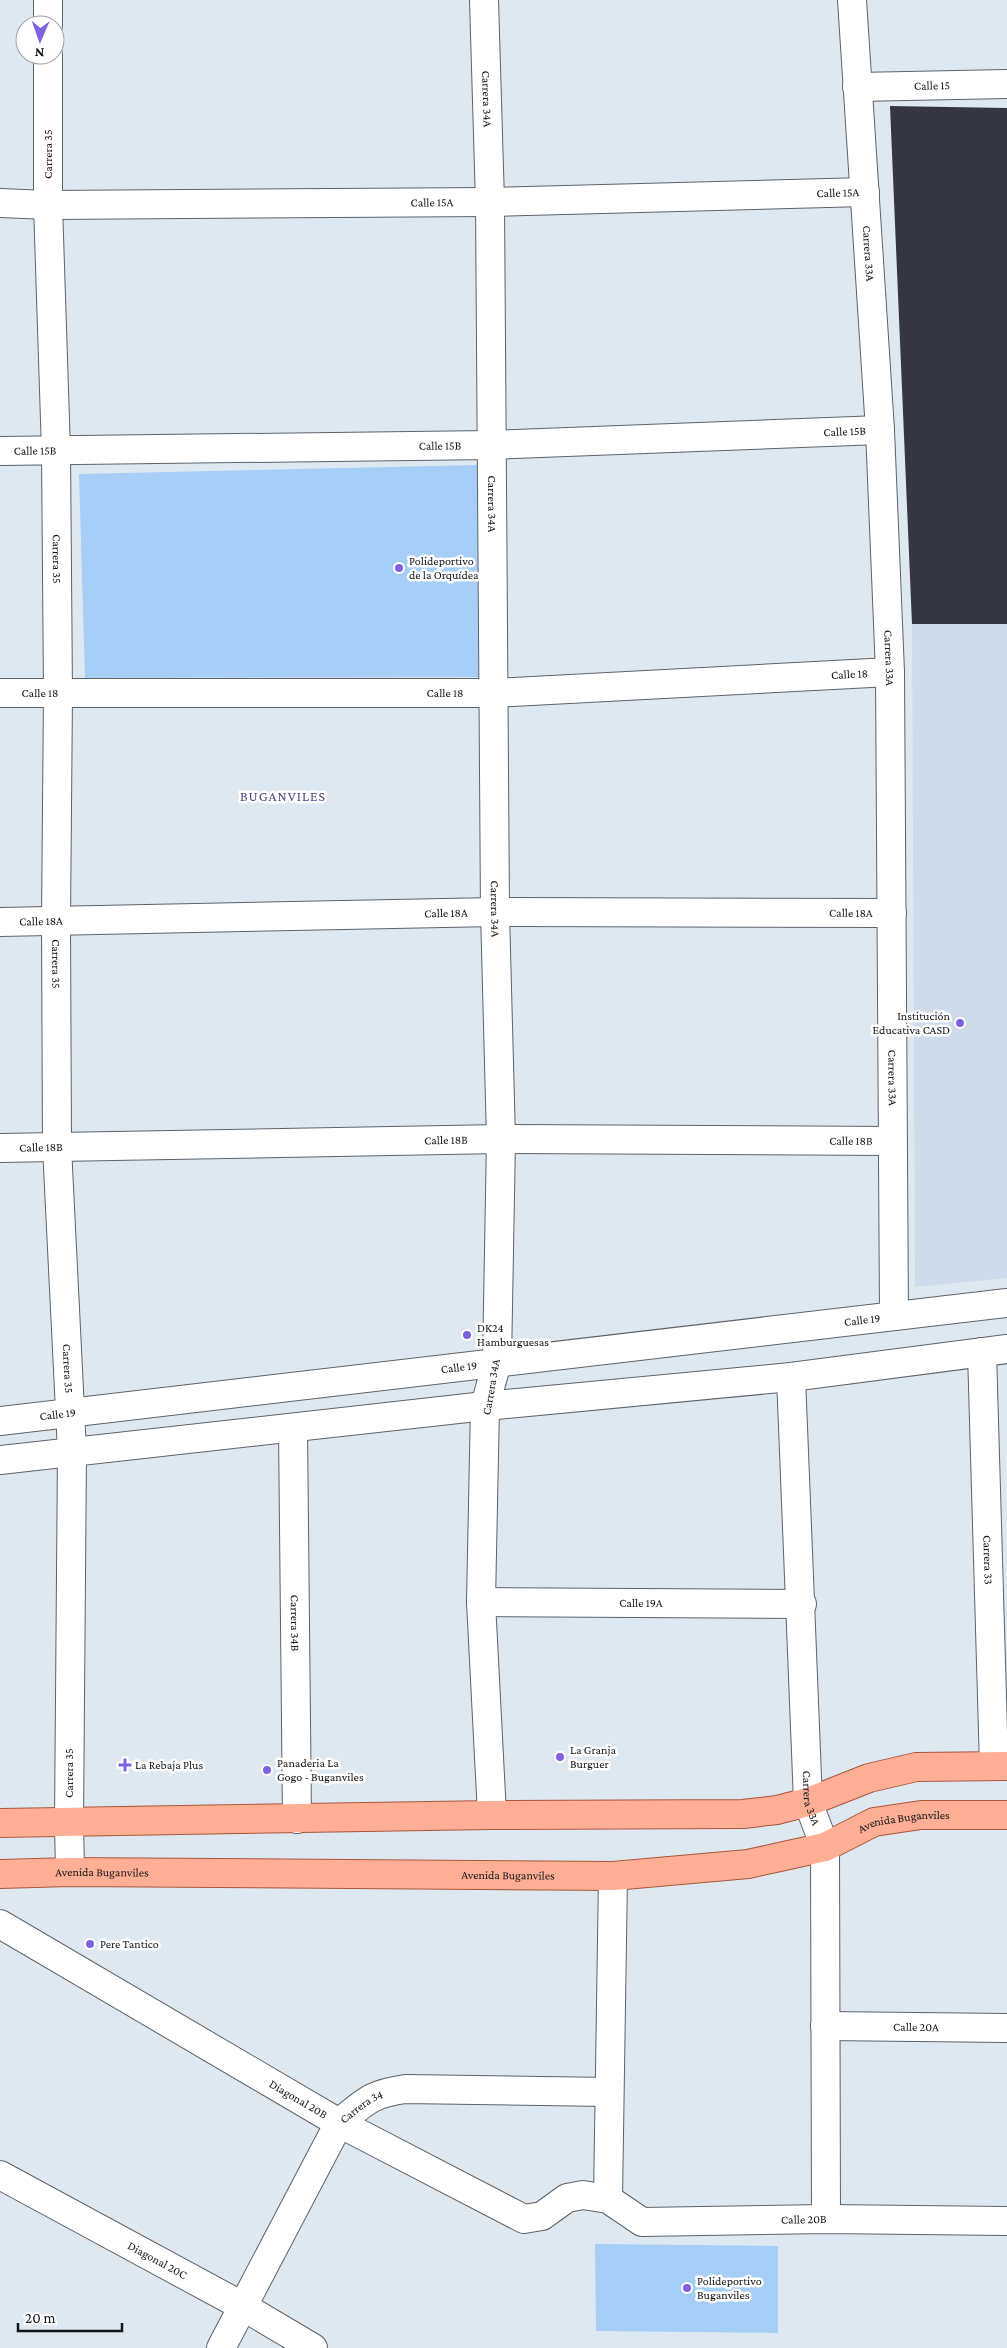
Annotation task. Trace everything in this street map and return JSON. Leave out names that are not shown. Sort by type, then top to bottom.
[{"type":"main road","points":[[0,1823],[492,1815],[743,1814],[777,1810],[808,1802],[869,1778],[916,1767],[1001,1766]]},
{"type":"main road","name":"Avenida Buganviles","points":[[0,1874],[70,1872],[613,1876],[748,1864],[825,1847],[874,1822],[921,1816],[1007,1815]]},
{"type":"street","points":[[48,0],[48,15]]},
{"type":"street","name":"Carrera 34A","points":[[484,0],[490,202],[490,445],[495,912],[502,1139],[497,1362],[485,1406],[481,1602],[492,1815]]},
{"type":"street","name":"Carrera 33A","points":[[852,0],[880,430],[890,672],[894,1316]]},
{"type":"street","name":"Carrera 35","points":[[48,65],[48,206],[56,452],[58,1147],[72,1451],[70,1872]]},
{"type":"street","name":"Calle 15","points":[[857,87],[1007,84]]},
{"type":"street","name":"Calle 15A","points":[[0,203],[48,206],[490,202],[865,192]]},
{"type":"street","name":"Calle 15B","points":[[0,451],[56,452],[490,445],[880,430]]},
{"type":"street","name":"Calle 18","points":[[0,693],[493,693],[890,672]]},
{"type":"street","name":"Calle 18A","points":[[0,922],[495,912],[892,913]]},
{"type":"street","name":"Calle 18B","points":[[0,1148],[502,1139],[892,1141]]},
{"type":"street","name":"Calle 19","points":[[0,1421],[1007,1303]]},
{"type":"street","points":[[0,1460],[485,1406],[791,1377],[994,1350]]},
{"type":"street","name":"Carrera 33","points":[[994,1350],[1001,1766]]},
{"type":"street","name":"Carrera 33A","points":[[791,1377],[802,1604],[808,1802],[825,1847],[826,2219]]},
{"type":"street","name":"Carrera 34B","points":[[293,1428],[297,1818]]},
{"type":"street","name":"Calle 19A","points":[[481,1602],[802,1604]]},
{"type":"street","points":[[608,2199],[613,1876]]},
{"type":"street","name":"Diagonal 20B","points":[[0,1924],[339,2123],[524,2219],[542,2216],[567,2198],[583,2195],[608,2199]]},
{"type":"street","name":"Calle 20A","points":[[825,2026],[1007,2028]]},
{"type":"street","name":"Carrera 34","points":[[221,2348],[339,2123],[366,2100],[381,2093],[404,2089],[609,2092]]},
{"type":"street","name":"Diagonal 20C","points":[[0,2175],[244,2307],[313,2348]]},
{"type":"street","name":"Calle 20B","points":[[608,2199],[642,2222],[826,2219],[1007,2221]]},
{"type":"shaded area","points":[[480,465],[481,677],[85,678],[79,474]]},
{"type":"shaded area","name":"Institución Educativa CASD","points":[[912,624],[1007,624],[1007,1278],[915,1287]]},
{"type":"shaded area","name":"Polideportivo Buganviles","points":[[595,2244],[778,2246],[778,2333],[596,2331]]},
{"type":"building","points":[[890,106],[1007,108],[1007,624],[912,624]]},
{"type":"place","name":"Polideportivo de la Orquídea","points":[[399,568]]},
{"type":"place","name":"Institución Educativa CASD","points":[[960,1023]]},
{"type":"place","name":"DK24 Hamburguesas","points":[[467,1335]]},
{"type":"place","name":"La Granja Burguer","points":[[560,1757]]},
{"type":"place","name":"La Rebaja Plus","points":[[125,1765]]},
{"type":"place","name":"Panaderia La Gogo - Buganviles","points":[[267,1770]]},
{"type":"place","name":"Pere Tantico","points":[[90,1944]]},
{"type":"place","name":"Polideportivo Buganviles","points":[[687,2288]]},
{"type":"district","name":"BUGANVILES","points":[[283,796]]}]
